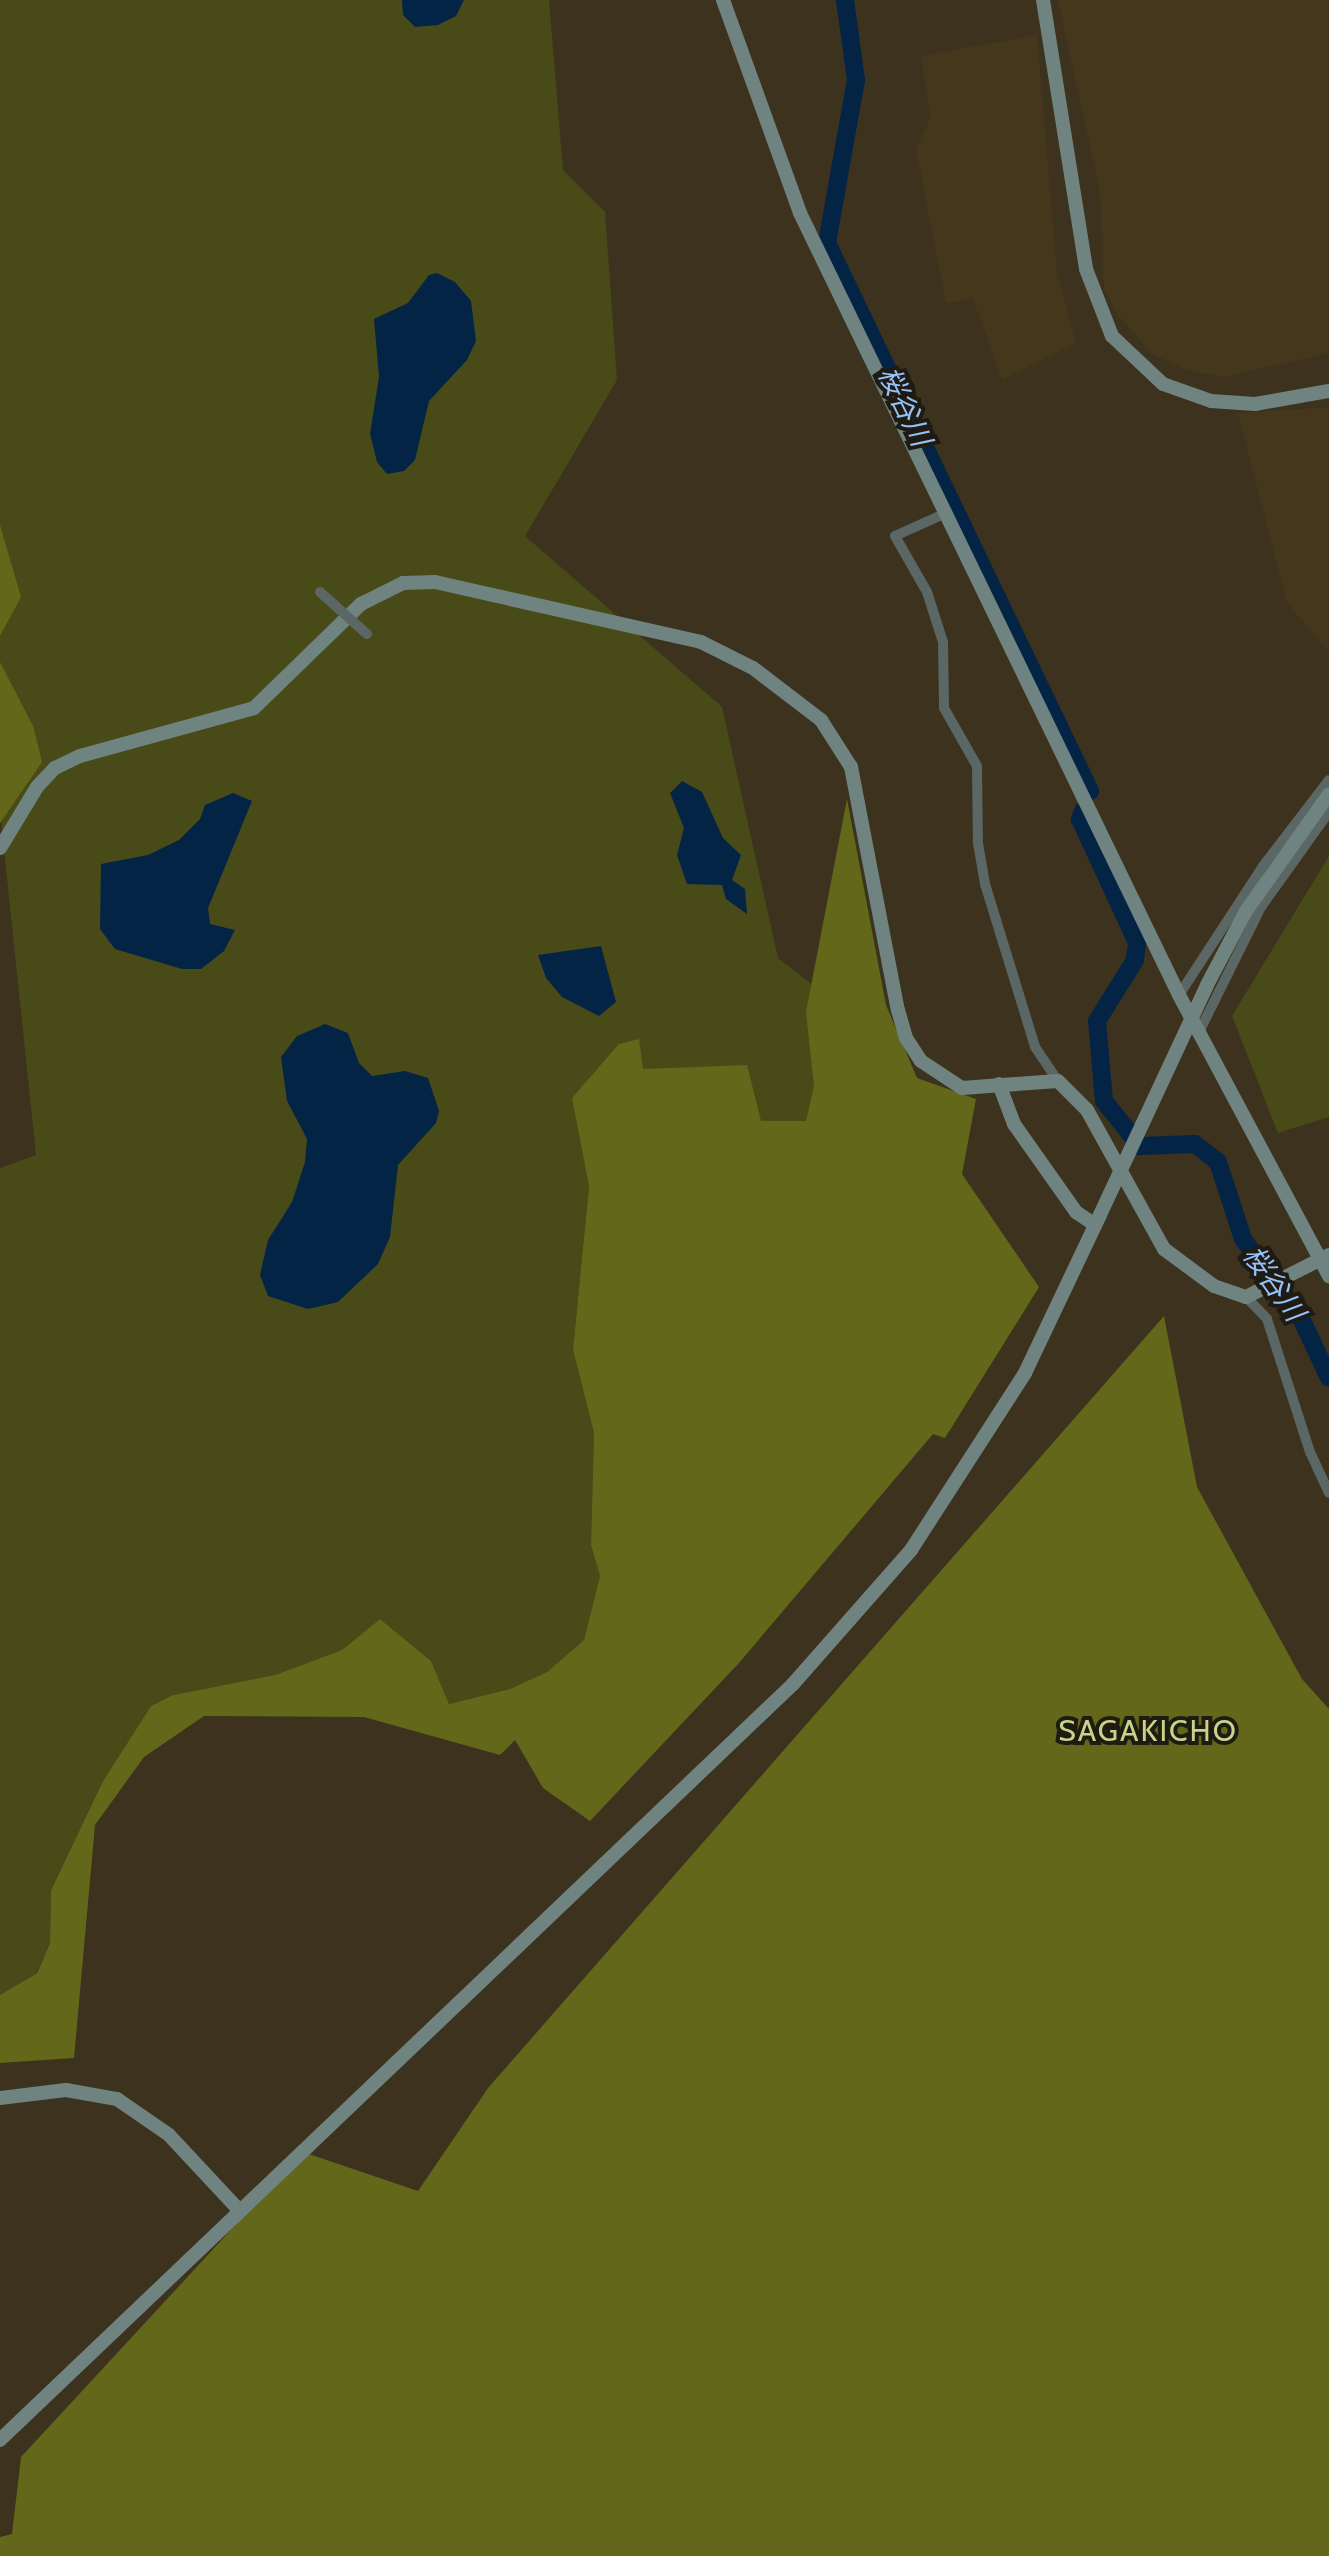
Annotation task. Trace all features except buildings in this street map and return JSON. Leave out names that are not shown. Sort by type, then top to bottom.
[{"type":"street","points":[[723,0],[800,213],[1198,1034],[1325,1258],[1329,1276]]},
{"type":"street","points":[[1043,0],[1086,269],[1112,336],[1163,384],[1211,401],[1255,404],[1329,391]]},
{"type":"street","points":[[946,513],[895,536],[927,592],[943,642],[944,708],[977,766],[978,843],[985,884],[1035,1047],[1058,1081],[1087,1110],[1164,1249],[1214,1286],[1246,1297],[1267,1319],[1310,1452],[1329,1493]]},
{"type":"street","points":[[0,848],[37,787],[55,768],[80,756],[254,708],[361,604],[403,583],[435,582],[701,642],[753,668],[821,720],[851,767],[906,1038],[921,1061],[947,1081],[962,1088],[1058,1081]]},
{"type":"street","points":[[320,592],[367,634]]},
{"type":"street","points":[[1179,995],[1263,866],[1329,780]]},
{"type":"street","points":[[0,2440],[793,1684],[911,1550],[1025,1373],[1207,985],[1246,911],[1329,794]]},
{"type":"street","points":[[1198,1034],[1261,907],[1329,812]]},
{"type":"street","points":[[999,1084],[1014,1124],[1076,1212],[1097,1221]]},
{"type":"street","points":[[1246,1297],[1325,1258]]},
{"type":"street","points":[[0,2098],[66,2090],[117,2099],[169,2135],[239,2210]]},
{"type":"shaded area","points":[[1058,0],[1329,0],[1329,353],[1224,377],[1187,370],[1152,354],[1119,316],[1104,290],[1100,192]]},
{"type":"shaded area","points":[[1037,35],[1057,272],[1076,343],[1002,380],[973,299],[946,303],[916,149],[931,117],[921,56]]},
{"type":"shaded area","points":[[1329,407],[1329,652],[1287,603],[1238,413]]},
{"type":"shaded area","points":[[0,525],[21,597],[0,636]]},
{"type":"shaded area","points":[[0,662],[33,726],[42,762],[0,823]]},
{"type":"shaded area","points":[[847,799],[886,1005],[917,1078],[976,1099],[962,1174],[1039,1287],[945,1438],[933,1434],[739,1663],[590,1821],[543,1788],[515,1740],[500,1755],[364,1717],[204,1716],[144,1757],[95,1825],[74,2058],[0,2063],[0,1995],[37,1973],[50,1943],[51,1890],[103,1781],[151,1706],[173,1695],[275,1675],[342,1650],[380,1619],[431,1661],[449,1704],[510,1689],[547,1672],[584,1640],[600,1576],[591,1545],[594,1433],[573,1350],[589,1186],[572,1098],[619,1044],[639,1039],[643,1069],[747,1065],[761,1121],[806,1121],[814,1086],[806,1012]]},
{"type":"shaded area","points":[[1164,1316],[1197,1487],[1302,1679],[1329,1709],[1329,2556],[0,2556],[0,2537],[12,2534],[21,2457],[303,2152],[418,2191],[488,2088]]},
{"type":"green space","points":[[0,0],[549,0],[563,170],[605,212],[617,380],[525,536],[722,707],[778,958],[819,990],[816,1124],[756,1127],[573,1098],[589,1186],[573,1350],[594,1434],[591,1545],[600,1576],[584,1640],[547,1672],[510,1689],[449,1704],[431,1661],[380,1619],[342,1650],[275,1675],[173,1695],[151,1706],[103,1781],[51,1889],[50,1943],[36,1973],[0,1995],[0,1168],[36,1155],[0,811]]},
{"type":"green space","points":[[1329,856],[1329,1117],[1278,1133],[1232,1016]]},
{"type":"water","points":[[402,0],[464,0],[456,16],[438,25],[415,27],[403,15]]},
{"type":"water","points":[[437,273],[455,282],[471,301],[476,341],[467,360],[429,401],[415,460],[404,471],[387,474],[377,462],[370,434],[379,377],[374,319],[408,303],[429,275]]},
{"type":"water","points":[[682,781],[702,792],[723,838],[741,855],[732,880],[745,889],[747,914],[726,899],[722,885],[687,884],[677,855],[684,828],[670,793]]},
{"type":"water","points":[[233,793],[252,801],[208,908],[210,924],[235,930],[224,951],[201,969],[182,969],[115,949],[100,929],[101,864],[148,855],[179,840],[200,819],[205,805]]},
{"type":"water","points":[[601,946],[616,1002],[599,1016],[562,997],[546,978],[538,955]]},
{"type":"water","points":[[325,1024],[348,1033],[359,1063],[372,1076],[405,1071],[428,1078],[439,1111],[436,1123],[398,1165],[390,1237],[378,1264],[338,1302],[308,1309],[268,1296],[260,1275],[268,1240],[292,1202],[305,1162],[307,1139],[287,1101],[281,1057],[297,1036]]},
{"type":"waterway","name":"桜谷川","points":[[845,0],[856,80],[827,243],[1090,791]]},
{"type":"waterway","name":"桜谷川","points":[[1083,811],[1080,819],[1137,943],[1135,960],[1097,1021],[1104,1101],[1140,1146],[1195,1144],[1218,1162],[1243,1239],[1300,1316],[1329,1378]]},
{"type":"district","name":"SAGAKICHO","points":[[1148,1731]]}]
